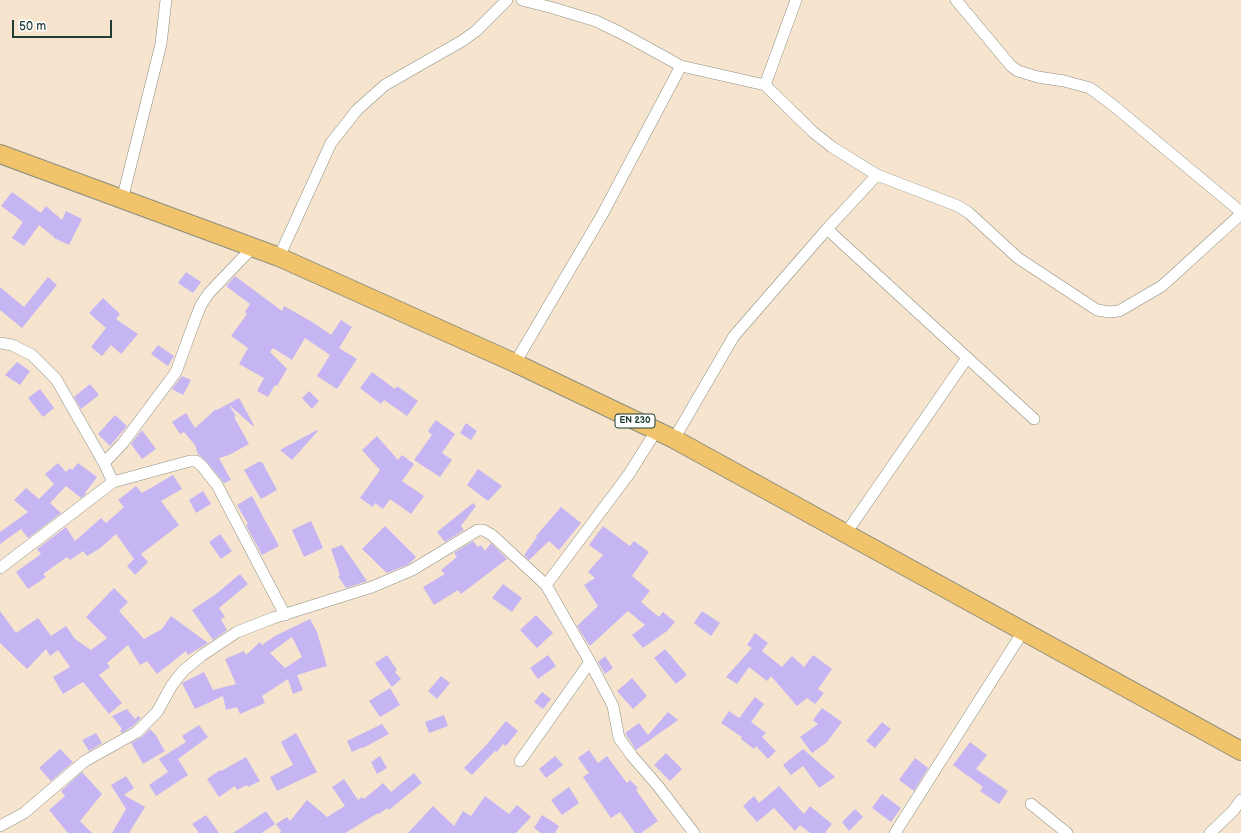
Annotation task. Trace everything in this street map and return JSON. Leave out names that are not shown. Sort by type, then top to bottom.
[{"type":"main road","name":"EN 230","points":[[0,154],[279,257],[515,363],[674,439],[1024,630],[1241,751]]},
{"type":"street","points":[[122,200],[161,44],[166,0]]},
{"type":"street","points":[[279,257],[331,143],[357,110],[385,85],[462,41],[476,31],[507,0]]},
{"type":"street","points":[[522,0],[596,21],[681,66],[765,85],[813,132],[832,147],[877,175],[958,206],[969,213],[1018,258],[1097,310],[1109,312],[1119,311],[1162,286],[1241,213],[1114,106],[1090,88],[1064,81],[1038,77],[1018,71],[1011,66],[956,0]]},
{"type":"street","points":[[765,85],[796,0]]},
{"type":"street","points":[[515,363],[602,215],[681,66]]},
{"type":"street","points":[[674,439],[734,336],[827,229],[877,175]]},
{"type":"street","points":[[827,229],[1034,419]]},
{"type":"street","points":[[104,463],[123,443],[176,372],[198,313],[208,293],[252,248]]},
{"type":"street","points":[[0,343],[12,345],[32,355],[56,379],[104,463],[113,482]]},
{"type":"street","points":[[846,533],[967,358]]},
{"type":"street","points":[[546,585],[629,474],[656,431]]},
{"type":"street","points":[[0,568],[113,482],[190,460],[196,461],[202,466],[217,485],[284,615]]},
{"type":"street","points":[[0,826],[24,813],[85,761],[137,732],[157,712],[172,685],[179,676],[201,656],[237,632],[284,615],[372,587],[412,570],[478,530],[483,530],[492,535],[546,585],[613,706],[619,738],[694,833]]},
{"type":"street","points":[[895,833],[1024,630]]},
{"type":"street","points":[[520,761],[590,662]]},
{"type":"street","points":[[1210,833],[1233,811],[1241,800]]},
{"type":"street","points":[[1030,804],[1067,833]]},
{"type":"building","points":[[12,192],[41,213],[46,206],[62,220],[66,211],[82,219],[69,245],[54,238],[39,225],[24,246],[12,238],[23,222],[1,206]]},
{"type":"building","points":[[186,272],[201,282],[193,293],[178,283]]},
{"type":"building","points":[[235,276],[282,311],[284,306],[314,323],[331,335],[341,320],[352,327],[339,348],[357,359],[337,389],[317,376],[330,355],[305,338],[292,360],[273,348],[270,352],[287,369],[277,386],[275,385],[268,397],[257,391],[264,378],[239,364],[248,348],[231,336],[247,314],[245,312],[250,304],[226,286]]},
{"type":"building","points":[[48,277],[57,285],[22,328],[0,310],[0,287],[24,307]]},
{"type":"building","points":[[103,298],[120,314],[116,319],[138,334],[121,354],[111,345],[102,356],[91,347],[106,328],[89,313]]},
{"type":"building","points":[[158,345],[174,356],[168,366],[151,354]]},
{"type":"building","points":[[17,362],[30,371],[20,385],[5,375]]},
{"type":"building","points":[[372,372],[395,389],[397,386],[418,401],[407,416],[384,400],[381,404],[360,388]]},
{"type":"building","points":[[182,376],[191,380],[183,395],[172,389]]},
{"type":"building","points":[[90,384],[99,395],[81,409],[74,397]]},
{"type":"building","points":[[40,389],[54,408],[43,417],[28,398]]},
{"type":"building","points":[[309,391],[319,401],[312,409],[302,398]]},
{"type":"building","points":[[239,398],[254,425],[253,426],[229,405],[236,416],[234,417],[249,444],[229,455],[219,458],[231,480],[224,483],[207,462],[198,454],[195,445],[184,432],[180,434],[172,422],[186,413],[195,428],[216,409],[217,410]]},
{"type":"building","points":[[115,415],[127,426],[110,446],[98,434]]},
{"type":"building","points":[[436,420],[455,434],[442,453],[452,460],[440,477],[414,460],[432,435],[428,431]]},
{"type":"building","points":[[466,423],[477,431],[471,440],[460,433]]},
{"type":"building","points":[[142,430],[156,449],[142,459],[131,444]]},
{"type":"building","points":[[317,430],[318,431],[292,460],[280,450]]},
{"type":"building","points":[[377,436],[398,460],[402,455],[414,464],[402,481],[424,496],[411,514],[390,499],[383,509],[375,503],[373,507],[360,498],[380,470],[362,450]]},
{"type":"building","points":[[258,462],[262,462],[277,490],[261,499],[244,470]]},
{"type":"building","points":[[58,463],[66,472],[70,468],[72,470],[78,463],[97,477],[85,493],[86,494],[81,498],[66,486],[50,503],[61,513],[28,538],[21,529],[0,544],[0,532],[28,512],[14,500],[26,488],[39,499],[54,484],[45,474]]},
{"type":"building","points":[[478,469],[502,486],[488,501],[467,485]]},
{"type":"building","points":[[173,475],[182,489],[161,501],[179,525],[141,554],[148,562],[135,575],[127,566],[134,559],[116,534],[99,549],[87,556],[83,551],[70,560],[67,557],[43,574],[46,577],[28,589],[16,572],[41,554],[37,549],[66,527],[75,541],[101,518],[106,523],[124,507],[118,500],[136,486],[142,493]]},
{"type":"building","points":[[203,491],[211,504],[196,513],[189,500]]},
{"type":"building","points":[[252,496],[279,546],[262,555],[246,525],[248,524],[237,505]]},
{"type":"building","points":[[473,503],[476,506],[461,526],[464,530],[445,542],[437,532]]},
{"type":"building","points":[[561,507],[581,523],[559,550],[549,541],[529,560],[524,555],[537,537],[536,536]]},
{"type":"building","points":[[311,521],[323,548],[304,557],[292,530]]},
{"type":"building","points":[[385,526],[416,557],[409,564],[387,573],[362,549]]},
{"type":"building","points":[[603,526],[630,546],[634,541],[649,552],[632,576],[650,591],[641,602],[659,617],[663,612],[675,622],[667,631],[643,648],[632,635],[645,625],[628,611],[591,645],[589,645],[577,626],[598,606],[584,585],[595,578],[588,572],[603,555],[589,545]]},
{"type":"building","points":[[220,534],[232,551],[221,559],[209,542]]},
{"type":"building","points":[[473,541],[478,547],[481,545],[485,551],[491,543],[507,559],[461,594],[458,590],[434,605],[423,587],[445,574],[441,570],[457,557],[454,553]]},
{"type":"building","points":[[342,545],[367,581],[346,588],[338,576],[340,575],[331,549]]},
{"type":"building","points":[[240,574],[248,584],[219,608],[225,617],[221,619],[227,630],[213,640],[192,610],[216,594]]},
{"type":"building","points":[[503,584],[522,598],[512,612],[492,598]]},
{"type":"building","points":[[114,588],[128,602],[119,611],[144,639],[162,629],[171,616],[208,643],[188,655],[186,651],[157,674],[147,661],[140,665],[128,645],[107,663],[110,667],[99,675],[122,703],[109,714],[83,682],[63,694],[53,677],[70,667],[58,650],[50,656],[46,649],[27,669],[0,643],[0,611],[16,633],[38,618],[51,636],[66,626],[75,639],[91,650],[107,638],[86,617]]},
{"type":"building","points":[[702,611],[720,623],[711,636],[694,623]]},
{"type":"building","points":[[536,615],[553,633],[537,648],[520,630]]},
{"type":"building","points":[[310,619],[317,632],[327,666],[297,675],[303,690],[293,694],[288,679],[262,696],[265,703],[240,714],[237,707],[226,710],[223,696],[195,709],[182,683],[204,672],[213,690],[236,684],[225,659],[244,651],[246,655],[260,642],[262,645],[275,636]],"holes":[[[292,637],[302,657],[285,668],[270,653]]]},
{"type":"building","points":[[755,633],[768,643],[762,651],[782,667],[792,656],[804,667],[813,655],[832,669],[818,689],[824,693],[815,704],[807,698],[797,706],[771,676],[767,681],[749,667],[737,684],[726,677],[752,648],[747,645]]},
{"type":"building","points":[[665,649],[687,675],[676,684],[654,658]]},
{"type":"building","points":[[387,655],[397,670],[395,672],[401,679],[392,687],[375,663]]},
{"type":"building","points":[[548,655],[556,666],[538,679],[530,668]]},
{"type":"building","points":[[605,656],[613,668],[605,674],[598,662]]},
{"type":"building","points":[[441,676],[450,683],[437,699],[428,691]]},
{"type":"building","points":[[632,678],[647,696],[633,709],[617,691]]},
{"type":"building","points":[[390,688],[400,705],[380,717],[369,701]]},
{"type":"building","points":[[542,692],[551,699],[543,709],[534,702]]},
{"type":"building","points":[[755,697],[764,704],[751,722],[766,733],[762,737],[776,751],[768,759],[756,746],[754,749],[741,739],[742,737],[721,723],[729,711],[739,718]]},
{"type":"building","points":[[822,708],[842,722],[827,742],[812,753],[800,737],[818,724],[813,720]]},
{"type":"building","points":[[127,709],[135,719],[138,716],[141,718],[133,726],[122,733],[120,731],[122,729],[112,716]]},
{"type":"building","points":[[668,712],[678,720],[636,750],[625,733],[639,723],[648,735]]},
{"type":"building","points":[[444,715],[448,726],[429,733],[425,722]]},
{"type":"building","points":[[506,721],[518,731],[506,746],[503,744],[497,752],[495,751],[472,775],[464,768]]},
{"type":"building","points":[[882,722],[891,729],[875,748],[866,741]]},
{"type":"building","points":[[382,724],[389,734],[363,748],[352,752],[347,741]]},
{"type":"building","points":[[199,725],[208,737],[178,759],[188,775],[156,796],[149,785],[168,772],[159,759],[186,742],[182,736]]},
{"type":"building","points":[[150,729],[155,734],[165,751],[143,764],[131,743],[142,737]]},
{"type":"building","points":[[96,733],[102,743],[89,751],[82,740]]},
{"type":"building","points":[[296,733],[317,772],[277,791],[270,777],[293,765],[281,742]]},
{"type":"building","points":[[970,742],[987,755],[976,769],[1008,791],[999,804],[980,791],[983,787],[953,765]]},
{"type":"building","points":[[60,749],[73,762],[51,781],[39,768]]},
{"type":"building","points":[[803,749],[835,777],[819,788],[803,766],[791,775],[783,765]]},
{"type":"building","points":[[589,750],[598,763],[607,756],[627,783],[630,780],[638,788],[636,790],[658,821],[641,833],[635,833],[620,812],[611,818],[583,777],[589,773],[578,758]]},
{"type":"building","points":[[666,753],[682,769],[670,781],[654,765]]},
{"type":"building","points":[[380,756],[387,768],[377,774],[371,762]]},
{"type":"building","points":[[555,756],[563,765],[546,778],[539,769]]},
{"type":"building","points":[[246,757],[260,781],[248,787],[247,785],[237,790],[235,786],[219,797],[207,779],[220,770],[221,771]]},
{"type":"building","points":[[915,758],[928,768],[914,791],[899,780]]},
{"type":"building","points":[[82,772],[102,794],[80,821],[92,833],[68,833],[49,810],[65,796],[61,791]]},
{"type":"building","points":[[414,773],[422,783],[389,810],[387,808],[345,833],[280,833],[281,831],[276,824],[287,817],[290,821],[307,800],[327,817],[345,806],[332,787],[344,779],[358,800],[362,797],[364,799],[383,783],[391,792]]},
{"type":"building","points":[[126,776],[134,788],[124,795],[145,807],[129,833],[112,833],[126,809],[111,785]]},
{"type":"building","points":[[779,786],[804,814],[810,806],[832,824],[825,833],[810,833],[800,825],[795,831],[774,808],[757,822],[743,806],[754,796],[759,803]]},
{"type":"building","points":[[569,787],[579,803],[562,815],[551,800]]},
{"type":"building","points":[[882,794],[901,808],[891,822],[872,808]]},
{"type":"building","points":[[485,796],[509,814],[517,805],[531,817],[516,833],[408,833],[433,806],[454,826],[463,811],[471,816]]},
{"type":"building","points":[[855,809],[863,817],[849,831],[842,822]]},
{"type":"building","points":[[266,811],[275,824],[262,833],[233,833]]},
{"type":"building","points":[[206,815],[219,833],[199,833],[192,824]]},
{"type":"building","points":[[542,815],[559,826],[555,833],[541,833],[534,828]]}]
